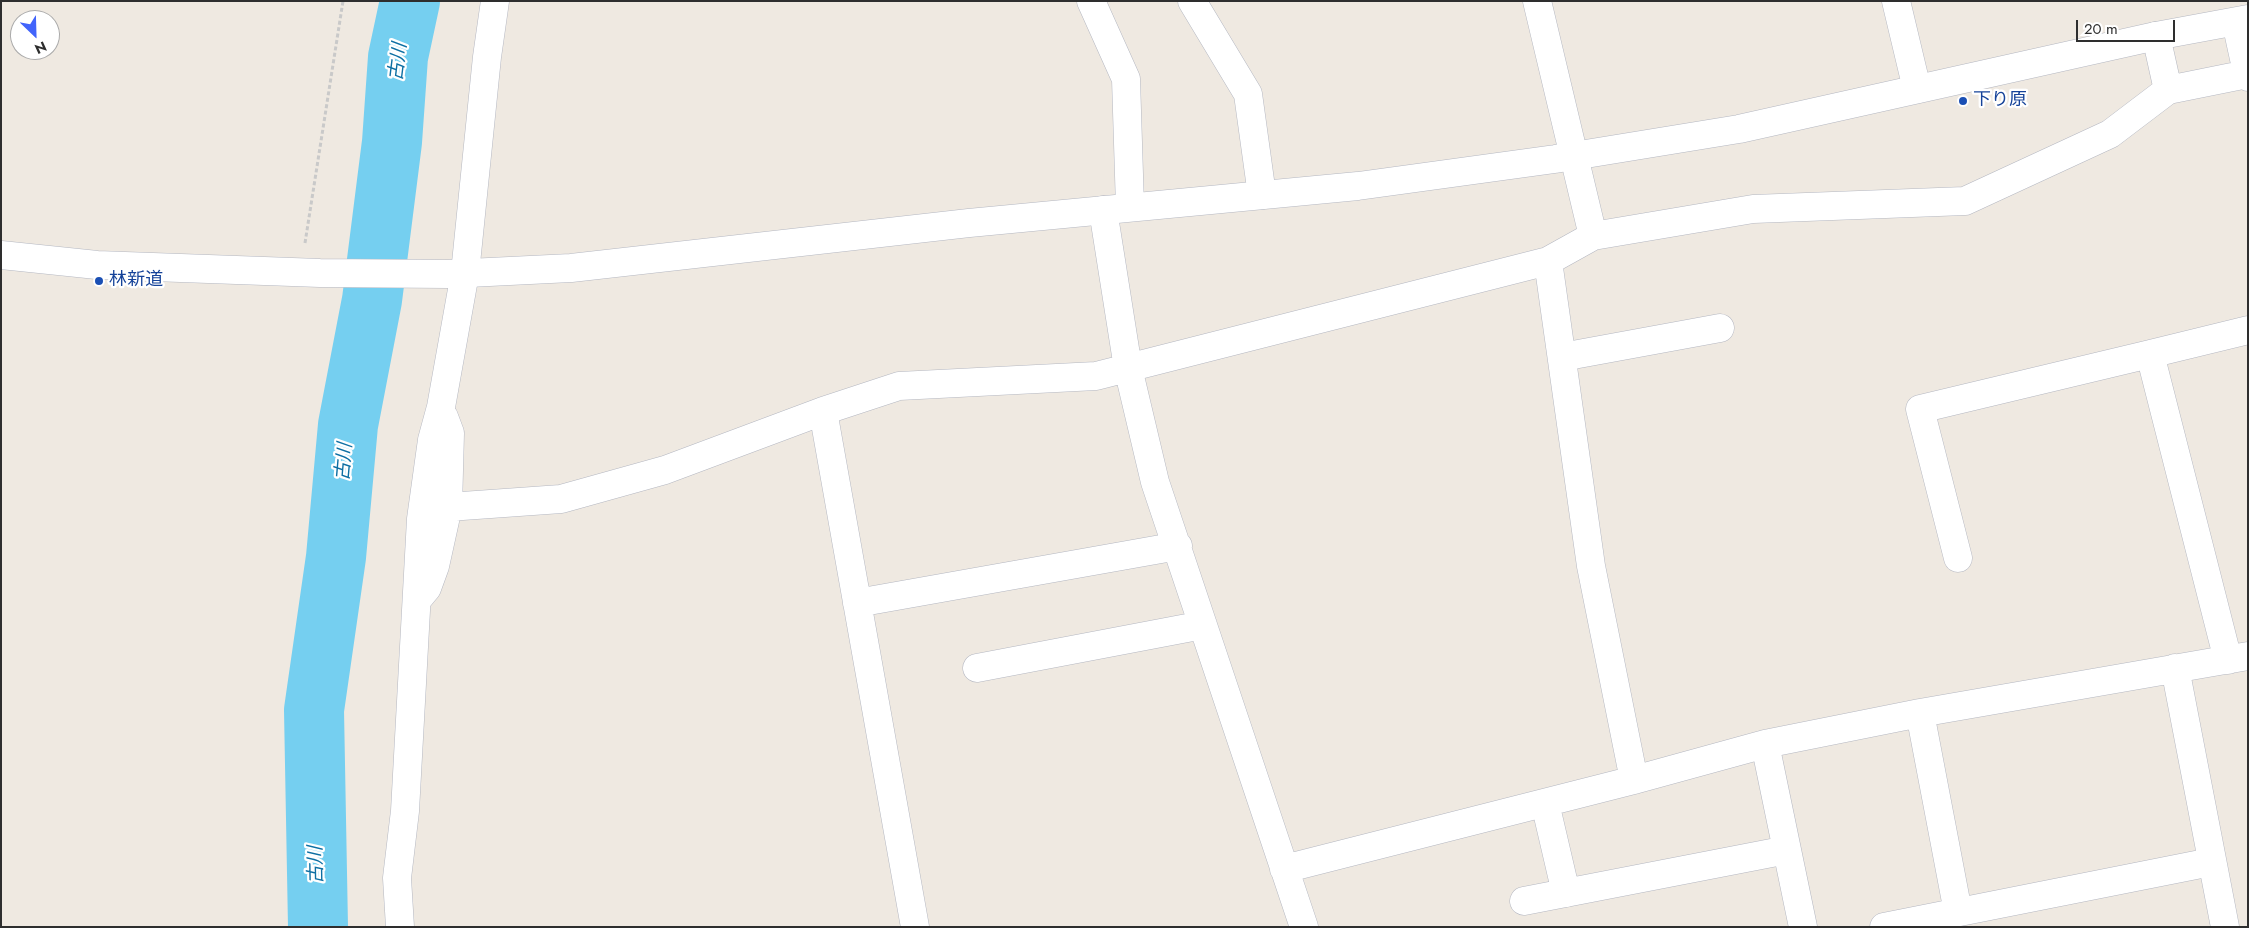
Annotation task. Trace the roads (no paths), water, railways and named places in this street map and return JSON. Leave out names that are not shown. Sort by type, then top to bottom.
[{"type":"street","points":[[400,927],[398,878],[405,811],[425,490],[432,440],[441,407],[457,273],[495,1]]},
{"type":"street","points":[[1091,1],[1126,79],[1130,207]]},
{"type":"street","points":[[1192,1],[1248,94],[1262,195]]},
{"type":"street","points":[[1537,1],[1593,236]]},
{"type":"street","points":[[1896,1],[1917,89]]},
{"type":"street","points":[[1,255],[97,265],[310,273],[457,273],[571,268],[969,223],[1358,186],[1574,156],[1739,129],[2235,17],[2247,76],[2168,90],[2110,134],[1965,201],[1753,209],[1593,236],[1548,261],[1096,376],[899,386],[823,411],[665,470],[561,499],[448,507]]},
{"type":"street","points":[[2156,36],[2168,90]]},
{"type":"street","points":[[1103,210],[1128,368],[1155,482],[1304,927]]},
{"type":"street","points":[[1548,261],[1591,566],[1634,780]]},
{"type":"street","points":[[1562,357],[1720,328]]},
{"type":"street","points":[[1958,558],[1920,408],[2248,330]]},
{"type":"street","points":[[1284,869],[1634,780],[1765,744],[1920,714],[2238,658],[2150,354]]},
{"type":"street","points":[[417,600],[427,588],[435,566],[448,507],[450,433],[441,407]]},
{"type":"street","points":[[823,411],[915,927]]},
{"type":"street","points":[[857,603],[1178,546]]},
{"type":"street","points":[[978,668],[1203,625]]},
{"type":"street","points":[[2175,668],[2225,927]]},
{"type":"street","points":[[1920,714],[1958,912]]},
{"type":"street","points":[[1765,744],[1803,927]]},
{"type":"street","points":[[1545,803],[1566,893]]},
{"type":"street","points":[[405,811],[414,875],[418,927]]},
{"type":"street","points":[[1524,901],[1788,850]]},
{"type":"street","points":[[1884,927],[2211,862]]},
{"type":"waterway","name":"古川","points":[[318,927],[314,710],[336,557],[348,425],[372,300],[392,142],[398,57],[410,1]]},
{"type":"place","name":"下り原","points":[[1963,101]]},
{"type":"place","name":"林新道","points":[[99,281]]}]
